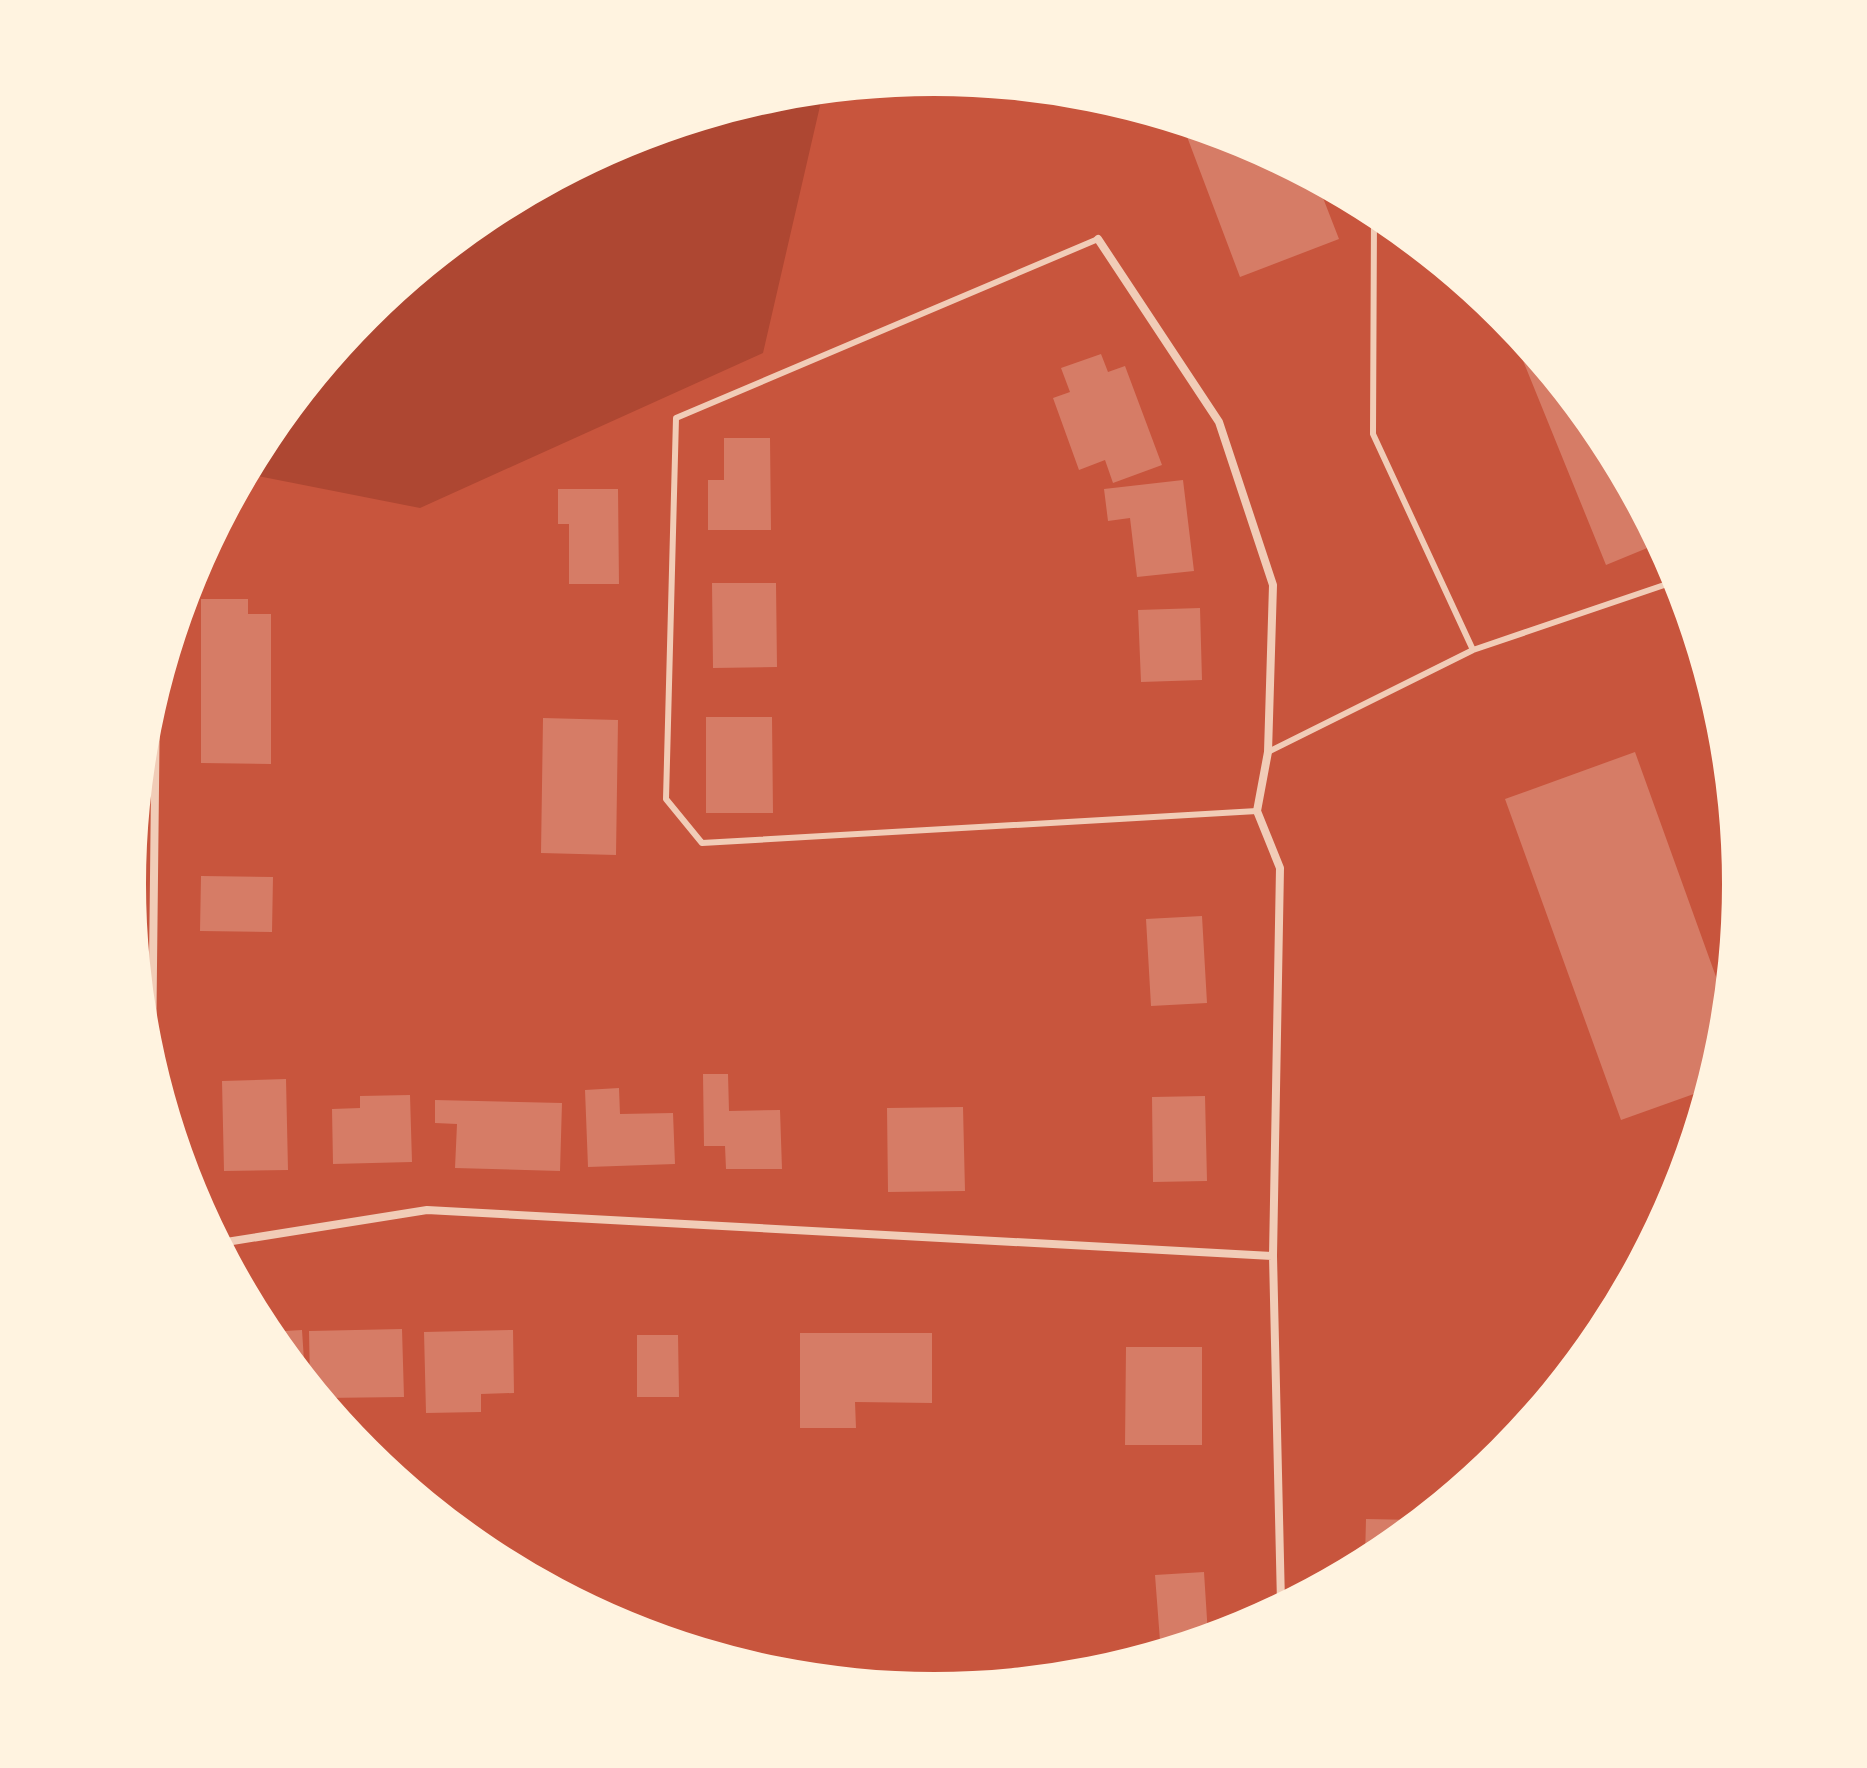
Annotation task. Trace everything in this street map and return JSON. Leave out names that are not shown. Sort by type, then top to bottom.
[{"type":"street","points":[[1098,239],[1219,422],[1273,585],[1268,752],[1257,811],[1280,868],[1273,1256],[1281,1592]]},
{"type":"street","points":[[153,991],[155,762]]},
{"type":"street","points":[[231,1241],[427,1210],[1273,1256]]},
{"type":"lane","points":[[1374,231],[1373,434],[1473,650]]},
{"type":"lane","points":[[1098,239],[676,418],[666,799],[702,843],[1257,811]]},
{"type":"lane","points":[[1268,752],[1473,650],[1663,585]]},
{"type":"shaded area","points":[[820,105],[763,353],[420,508],[259,476],[308,404],[376,327],[454,259],[496,229],[585,177],[632,156],[730,123]]},
{"type":"building","points":[[1188,138],[1282,177],[1324,200],[1339,239],[1240,277]]},
{"type":"building","points":[[1101,354],[1108,372],[1125,366],[1162,465],[1113,483],[1105,460],[1079,470],[1053,398],[1070,392],[1061,368]]},
{"type":"building","points":[[1523,361],[1589,446],[1646,548],[1606,565]]},
{"type":"building","points":[[724,438],[770,438],[771,530],[708,530],[708,480],[724,480]]},
{"type":"building","points":[[1183,480],[1194,571],[1137,577],[1130,518],[1108,521],[1104,489]]},
{"type":"building","points":[[558,489],[618,489],[619,584],[569,584],[569,524],[558,524]]},
{"type":"building","points":[[712,583],[776,583],[777,667],[713,668]]},
{"type":"building","points":[[201,599],[248,599],[248,614],[271,614],[271,764],[201,763]]},
{"type":"building","points":[[1200,608],[1202,680],[1141,682],[1138,610]]},
{"type":"building","points":[[706,717],[772,717],[773,813],[706,813]]},
{"type":"building","points":[[543,718],[618,720],[616,855],[541,853]]},
{"type":"building","points":[[1635,752],[1716,977],[1693,1094],[1621,1120],[1505,799]]},
{"type":"building","points":[[201,876],[273,877],[272,932],[200,931]]},
{"type":"building","points":[[1202,916],[1207,1003],[1151,1006],[1146,919]]},
{"type":"building","points":[[703,1074],[728,1074],[729,1111],[780,1110],[782,1169],[726,1169],[725,1146],[704,1146]]},
{"type":"building","points":[[286,1079],[288,1170],[224,1171],[222,1081]]},
{"type":"building","points":[[619,1088],[620,1114],[673,1113],[675,1164],[588,1167],[585,1090]]},
{"type":"building","points":[[410,1095],[412,1162],[333,1164],[332,1109],[360,1108],[360,1096]]},
{"type":"building","points":[[1205,1096],[1207,1181],[1153,1182],[1152,1097]]},
{"type":"building","points":[[435,1100],[562,1103],[560,1171],[455,1168],[457,1124],[435,1123]]},
{"type":"building","points":[[963,1107],[965,1191],[888,1192],[887,1108]]},
{"type":"building","points":[[402,1329],[404,1397],[336,1398],[310,1366],[309,1331]]},
{"type":"building","points":[[302,1330],[304,1358],[284,1331]]},
{"type":"building","points":[[513,1330],[514,1393],[481,1394],[481,1412],[426,1413],[424,1332]]},
{"type":"building","points":[[800,1333],[932,1333],[932,1403],[855,1402],[856,1428],[800,1428]]},
{"type":"building","points":[[637,1335],[678,1335],[679,1397],[637,1397]]},
{"type":"building","points":[[1126,1347],[1202,1347],[1202,1445],[1125,1445]]},
{"type":"building","points":[[1366,1519],[1398,1520],[1371,1539],[1365,1542]]},
{"type":"building","points":[[1204,1572],[1207,1622],[1160,1638],[1155,1575]]}]
